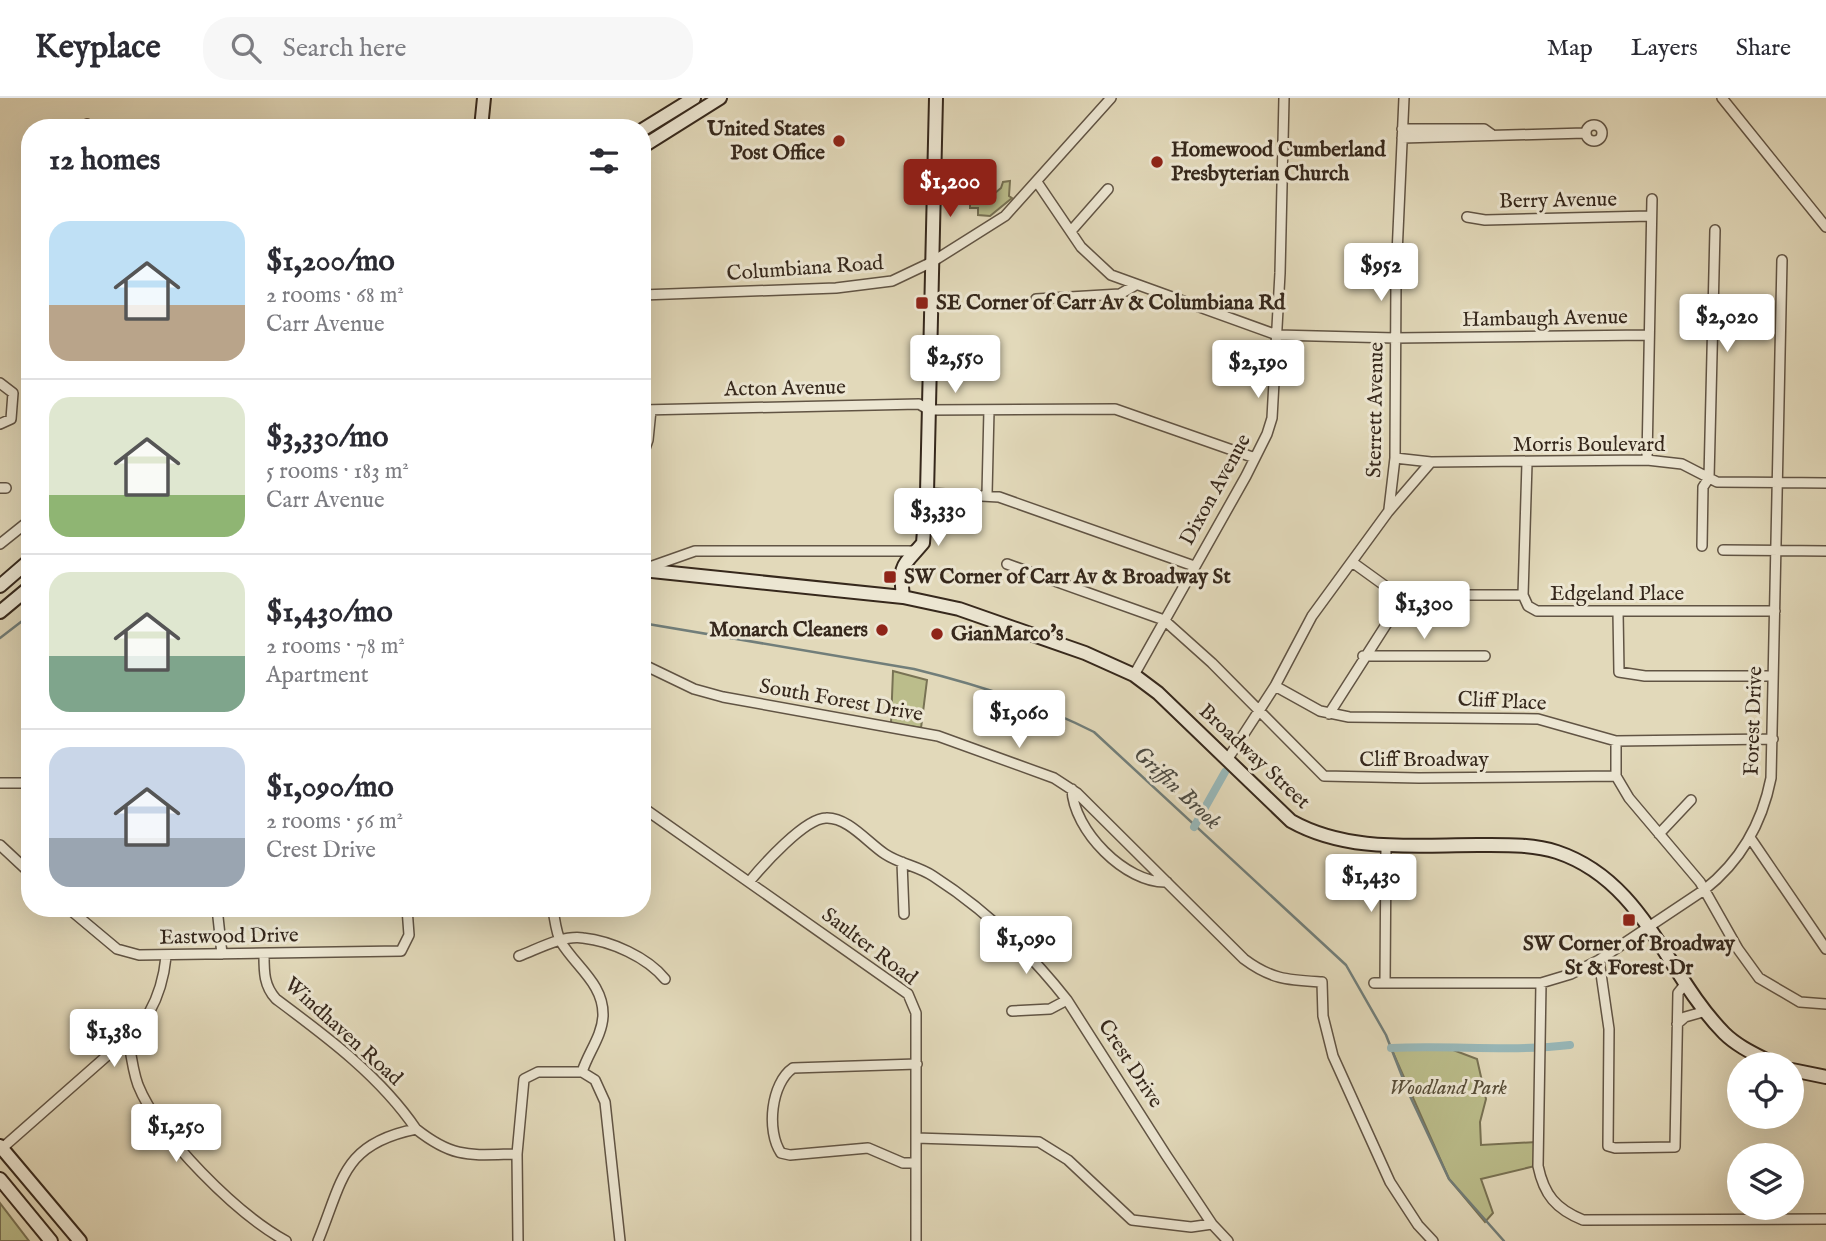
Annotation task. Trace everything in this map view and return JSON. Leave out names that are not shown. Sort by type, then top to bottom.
[{"type":"street","points":[[482,119],[484,98]]},
{"type":"street","points":[[651,124],[694,98]]},
{"type":"street","points":[[651,141],[720,98]]},
{"type":"street","points":[[903,597],[901,579],[905,559],[923,543],[927,493],[936,98]]},
{"type":"street","name":"Columbiana Road","points":[[651,296],[875,285],[892,281],[932,262],[1005,216],[1111,98]]},
{"type":"street","name":"Dixon Avenue","points":[[1134,675],[1255,458],[1272,418],[1284,98]]},
{"type":"street","name":"Sterrett Avenue","points":[[1388,512],[1395,458],[1395,338],[1404,98]]},
{"type":"street","points":[[1722,98],[1826,228]]},
{"type":"street","points":[[1402,134],[1455,134],[1484,129],[1491,134],[1585,133]]},
{"type":"street","name":"Hambaugh Avenue","points":[[1037,182],[1096,264],[1134,286],[1276,335],[1395,338],[1647,335]]},
{"type":"street","points":[[1071,231],[1108,189]]},
{"type":"street","points":[[1647,460],[1647,335],[1652,199]]},
{"type":"street","name":"Berry Avenue","points":[[1467,217],[1485,220],[1650,216]]},
{"type":"street","points":[[1702,546],[1703,487],[1709,478],[1715,230]]},
{"type":"street","name":"Forest Drive","points":[[1374,983],[1541,983],[1571,974],[1599,960],[1704,891],[1717,880],[1751,839],[1766,805],[1771,778],[1782,260]]},
{"type":"street","points":[[1036,299],[1120,294],[1134,286]]},
{"type":"street","points":[[0,383],[13,393],[14,404],[10,419],[0,424]]},
{"type":"street","name":"Acton Avenue","points":[[651,410],[921,404],[929,410],[1115,409],[1255,458]]},
{"type":"street","points":[[987,494],[989,410]]},
{"type":"street","name":"Morris Boulevard","points":[[1395,458],[1431,462],[1527,463],[1647,460],[1682,464],[1717,482],[1826,483]]},
{"type":"street","points":[[1227,760],[1275,686],[1312,616],[1388,512],[1431,462]]},
{"type":"street","points":[[1523,595],[1527,463]]},
{"type":"street","points":[[927,493],[987,494],[1194,566]]},
{"type":"street","points":[[0,544],[21,527]]},
{"type":"street","points":[[1723,550],[1826,551]]},
{"type":"street","points":[[651,566],[695,551],[916,551]]},
{"type":"street","name":"Edgeland Place","points":[[1352,562],[1388,588],[1405,595],[1523,595],[1528,606],[1537,611],[1775,611]]},
{"type":"street","points":[[1007,564],[1164,620]]},
{"type":"street","points":[[0,586],[21,568]]},
{"type":"street","name":"Broadway Street","points":[[651,570],[903,597],[989,619],[1085,653],[1134,675],[1158,693],[1291,821],[1314,834],[1386,845],[1511,845],[1558,852],[1598,873],[1623,894],[1649,925],[1706,1011],[1726,1035],[1754,1052]]},
{"type":"street","points":[[0,612],[21,594]]},
{"type":"street","points":[[1329,714],[1363,656],[1405,595]]},
{"type":"street","points":[[1618,612],[1619,672],[1773,676]]},
{"type":"street","name":"Cliff Broadway","points":[[1164,620],[1310,762],[1330,778],[1616,776]]},
{"type":"street","points":[[1363,656],[1485,656]]},
{"type":"street","name":"South Forest Drive","points":[[651,668],[694,689],[723,698],[938,736],[1054,778],[1072,789],[1244,959],[1264,974],[1283,979],[1322,982],[1323,1016],[1333,1056],[1390,1182],[1418,1225],[1433,1241]]},
{"type":"street","name":"Cliff Place","points":[[1275,686],[1329,714],[1349,717],[1538,719],[1616,741],[1773,739]]},
{"type":"street","points":[[1616,741],[1616,776],[1629,798],[1704,891],[1759,978],[1800,1002],[1826,1004]]},
{"type":"street","points":[[0,783],[21,783]]},
{"type":"street","points":[[1072,789],[1072,801],[1081,823],[1122,867],[1146,881],[1167,882]]},
{"type":"street","points":[[1659,834],[1691,800]]},
{"type":"street","name":"Saulter Road","points":[[651,813],[908,995],[916,1013],[916,1241]]},
{"type":"street","name":"Crest Drive","points":[[750,882],[762,866],[813,821],[826,818],[838,820],[878,850],[932,875],[972,904],[1043,972],[1067,1000],[1212,1224],[1228,1241]]},
{"type":"street","points":[[1751,839],[1826,949]]},
{"type":"street","points":[[0,845],[21,865]]},
{"type":"street","points":[[1385,983],[1386,845]]},
{"type":"street","points":[[902,862],[904,914]]},
{"type":"street","name":"Eastwood Drive","points":[[79,917],[117,949],[166,957],[401,951],[409,936],[408,917]]},
{"type":"street","points":[[217,917],[222,954]]},
{"type":"street","points":[[555,917],[561,941],[592,980],[602,1003],[603,1018],[598,1038],[582,1072]]},
{"type":"street","points":[[519,956],[561,941],[583,938],[641,956],[665,979]]},
{"type":"street","name":"Windhaven Road","points":[[264,955],[264,976],[269,991],[276,999],[367,1072],[416,1129],[438,1147],[452,1152],[517,1154]]},
{"type":"street","points":[[80,1241],[1,1148],[109,1054],[129,1042],[163,988],[166,957]]},
{"type":"street","points":[[1599,960],[1608,1029],[1608,1146],[1675,1147],[1678,993],[1686,983]]},
{"type":"street","points":[[1541,983],[1538,1166],[1542,1184],[1563,1211],[1583,1220],[1826,1219]]},
{"type":"street","points":[[1012,1011],[1050,1009],[1067,1000]]},
{"type":"street","points":[[1677,1024],[1685,1017],[1706,1011]]},
{"type":"street","points":[[129,1042],[137,1082],[158,1120],[211,1181],[245,1212],[286,1241]]},
{"type":"street","points":[[916,1163],[903,1163],[868,1148],[790,1155],[781,1153],[776,1146],[774,1127],[775,1091],[783,1074],[793,1068],[917,1064]]},
{"type":"street","points":[[518,1241],[517,1154],[524,1079],[538,1072],[582,1072],[595,1080],[605,1102],[620,1241]]},
{"type":"street","points":[[1804,1072],[1826,1077]]},
{"type":"street","points":[[318,1241],[353,1157],[371,1144],[394,1134],[416,1129]]},
{"type":"street","points":[[916,1138],[1040,1142],[1068,1160],[1132,1220],[1191,1227],[1212,1224]]},
{"type":"street","points":[[0,1179],[51,1241]]},
{"type":"green space","points":[[982,178],[995,193],[1003,182],[1010,181],[1009,196],[1012,198],[990,216],[978,215],[978,208],[970,208],[970,179]]},
{"type":"green space","points":[[893,671],[927,680],[921,728],[891,723]]},
{"type":"green space","name":"Woodland Park","points":[[1440,1045],[1477,1059],[1486,1099],[1480,1122],[1481,1145],[1536,1142],[1535,1166],[1481,1179],[1493,1213],[1485,1222],[1449,1179],[1391,1048]]},
{"type":"green space","points":[[0,1203],[29,1241],[0,1241]]},
{"type":"waterway","name":"Griffin Brook","points":[[0,638],[21,622]]},
{"type":"waterway","name":"Griffin Brook","points":[[651,625],[914,669],[1006,695],[1094,732],[1346,965],[1386,1035],[1409,1094],[1449,1179],[1504,1241]]},
{"type":"waterway","points":[[1194,827],[1225,772]]},
{"type":"waterway","points":[[1391,1048],[1526,1048],[1570,1045]]},
{"type":"place","name":"United States Post Office","points":[[839,141]]},
{"type":"place","name":"Homewood Cumberland Presbyterian Church","points":[[1157,162]]},
{"type":"place","name":"SE Corner of Carr Av & Columbiana Rd","points":[[922,303]]},
{"type":"place","name":"SW Corner of Carr Av & Broadway St","points":[[890,577]]},
{"type":"place","name":"Monarch Cleaners","points":[[882,630]]},
{"type":"place","name":"GianMarco's","points":[[937,634]]},
{"type":"place","name":"SW Corner of Broadway St & Forest Dr","points":[[1629,920]]}]
